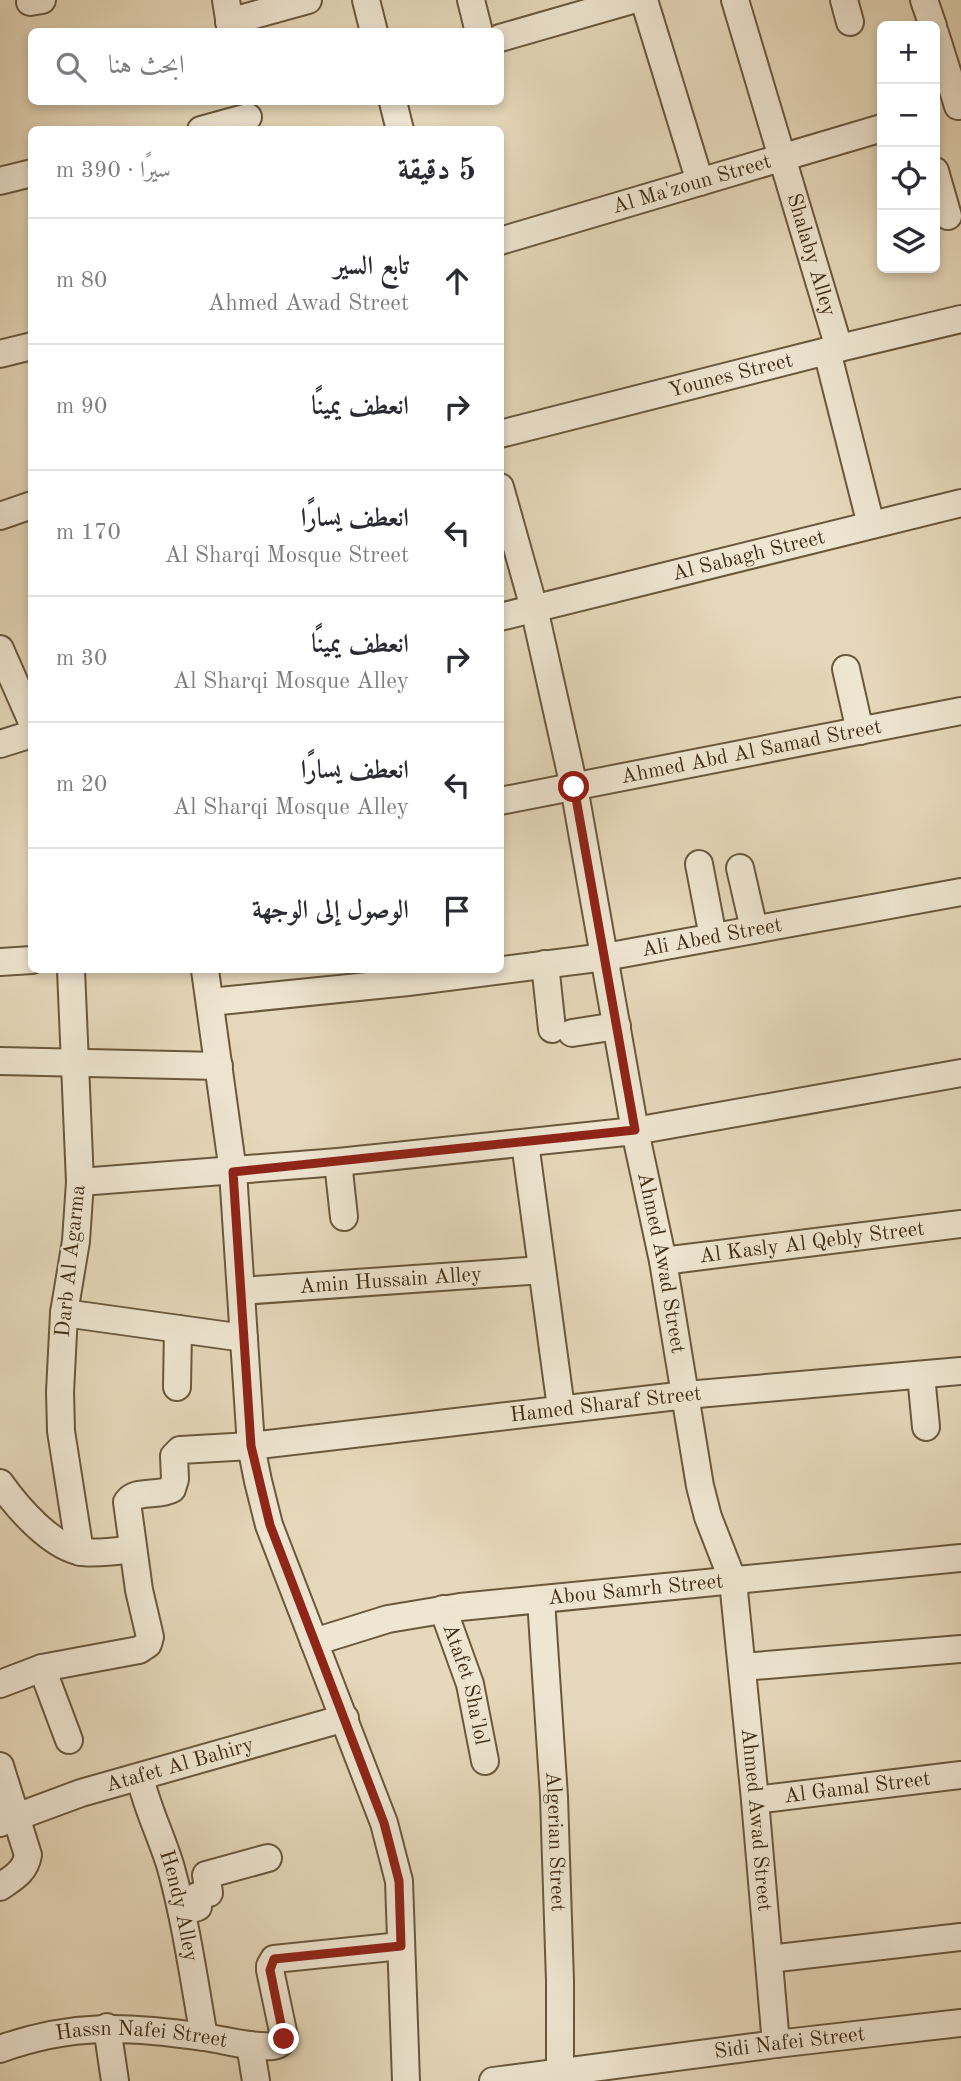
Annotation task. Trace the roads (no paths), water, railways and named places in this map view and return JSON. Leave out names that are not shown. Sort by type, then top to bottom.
[{"type":"street","points":[[229,18],[308,0]]},
{"type":"street","points":[[366,0],[373,28]]},
{"type":"street","points":[[471,0],[478,28]]},
{"type":"street","points":[[644,0],[700,182]]},
{"type":"street","name":"Shalaby Alley","points":[[735,0],[783,158],[833,349],[871,525]]},
{"type":"street","points":[[924,0],[931,21]]},
{"type":"street","points":[[504,37],[619,2]]},
{"type":"street","points":[[940,56],[951,108]]},
{"type":"street","points":[[394,105],[399,126]]},
{"type":"street","points":[[214,126],[248,116]]},
{"type":"street","name":"Al Ma'zoun Street","points":[[504,240],[877,130]]},
{"type":"street","points":[[0,181],[28,174]]},
{"type":"street","points":[[940,189],[948,216]]},
{"type":"street","name":"Younes Street","points":[[504,434],[833,349],[961,319]]},
{"type":"street","points":[[0,354],[28,347]]},
{"type":"street","name":"Al Sabagh Street","points":[[504,616],[961,503]]},
{"type":"street","points":[[0,516],[28,506]]},
{"type":"street","name":"Ahmed Awad Street","points":[[504,517],[509,554],[534,608],[574,787],[635,1130],[663,1261],[700,1486],[708,1517],[733,1581],[776,2044]]},
{"type":"street","points":[[0,649],[28,713]]},
{"type":"street","points":[[846,669],[860,731]]},
{"type":"street","name":"Ahmed Abd Al Samad Street","points":[[504,800],[961,711]]},
{"type":"street","points":[[0,744],[28,735]]},
{"type":"street","points":[[699,864],[713,937]]},
{"type":"street","points":[[740,868],[754,929]]},
{"type":"street","name":"Ali Abed Street","points":[[504,969],[605,957],[961,892]]},
{"type":"street","points":[[0,962],[28,960]]},
{"type":"street","points":[[545,964],[562,1031],[617,1026]]},
{"type":"street","name":"Darb Al Agarma","points":[[71,973],[79,1182],[76,1241],[64,1313],[60,1392],[61,1431],[80,1552]]},
{"type":"street","points":[[205,973],[233,1172],[251,1446],[270,1525],[345,1718],[391,1848],[399,1881],[406,2081]]},
{"type":"street","name":"Ali Abed Street","points":[[210,1002],[476,973]]},
{"type":"street","points":[[0,1061],[219,1066]]},
{"type":"street","points":[[79,1182],[338,1163],[635,1130],[961,1073]]},
{"type":"street","points":[[525,1143],[561,1408]]},
{"type":"street","points":[[338,1163],[344,1217]]},
{"type":"street","name":"Al Kasly Al Qebly Street","points":[[663,1261],[961,1224]]},
{"type":"street","name":"Amin Hussain Alley","points":[[241,1291],[542,1270]]},
{"type":"street","points":[[64,1313],[244,1338]]},
{"type":"street","points":[[177,1387],[178,1329]]},
{"type":"street","name":"Hamed Sharaf Street","points":[[133,1549],[127,1502],[134,1495],[165,1493],[172,1489],[175,1483],[174,1456],[177,1451],[251,1446],[686,1395],[961,1371]]},
{"type":"street","points":[[921,1375],[926,1427]]},
{"type":"street","points":[[0,1483],[30,1518],[54,1538],[80,1552],[133,1549],[150,1641],[146,1647],[139,1650],[42,1668],[0,1684]]},
{"type":"street","name":"Abou Samrh Street","points":[[314,1643],[388,1619],[443,1609],[961,1558]]},
{"type":"street","name":"Algerian Street","points":[[541,1600],[554,1797],[560,2077]]},
{"type":"street","name":"Atafet Sha'lol","points":[[443,1609],[470,1684],[485,1761]]},
{"type":"street","points":[[742,1667],[961,1649]]},
{"type":"street","points":[[42,1668],[69,1740]]},
{"type":"street","name":"Atafet Al Bahiry","points":[[8,1819],[140,1777],[345,1718]]},
{"type":"street","points":[[0,1766],[8,1819],[27,1848],[27,1861],[20,1872],[0,1887]]},
{"type":"street","name":"Al Gamal Street","points":[[755,1800],[961,1774]]},
{"type":"street","name":"Hendy Alley","points":[[140,1777],[170,1866],[182,1912],[204,2037]]},
{"type":"street","points":[[182,1912],[198,1907],[197,1896],[209,1893],[205,1875],[268,1858]]},
{"type":"street","points":[[769,1959],[961,1937]]},
{"type":"street","name":"Hassn Nafei Street","points":[[0,2049],[25,2040],[66,2031],[107,2027],[274,2046],[282,2041],[284,2036],[270,1970],[274,1959],[401,1946]]},
{"type":"street","name":"Sidi Nafei Street","points":[[493,2081],[560,2077],[776,2044],[961,2023]]},
{"type":"street","points":[[107,2027],[115,2081]]},
{"type":"street","points":[[250,2045],[256,2081]]}]
